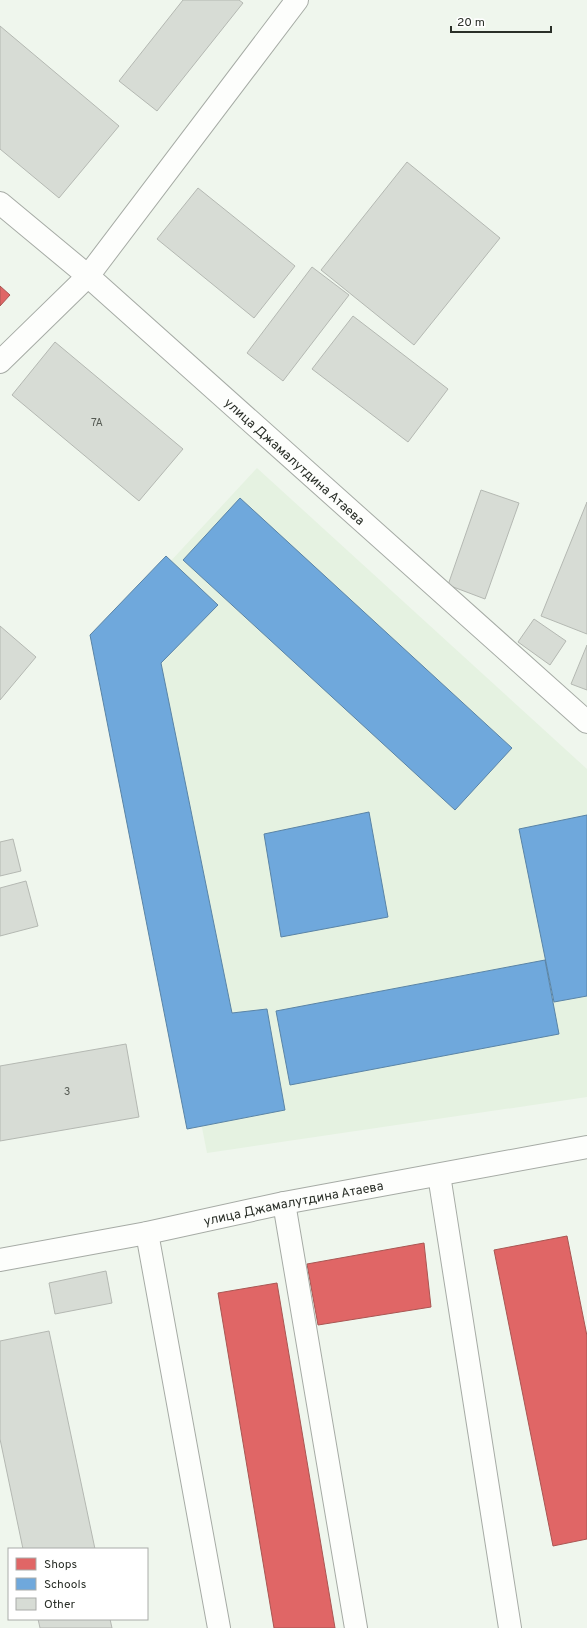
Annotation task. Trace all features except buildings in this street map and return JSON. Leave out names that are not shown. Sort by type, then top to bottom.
[{"type":"street","points":[[0,362],[88,276],[297,0]]},
{"type":"street","name":"улица Джамалутдина Атаева","points":[[0,203],[88,276],[587,722]]},
{"type":"street","name":"улица Джамалутдина Атаева","points":[[0,1260],[147,1233],[284,1203],[587,1147]]},
{"type":"street","points":[[439,1175],[510,1628]]},
{"type":"street","points":[[284,1203],[356,1628]]},
{"type":"street","points":[[147,1233],[219,1628]]},
{"type":"shaded area","points":[[257,468],[587,769],[587,1097],[207,1153],[105,632]]}]
